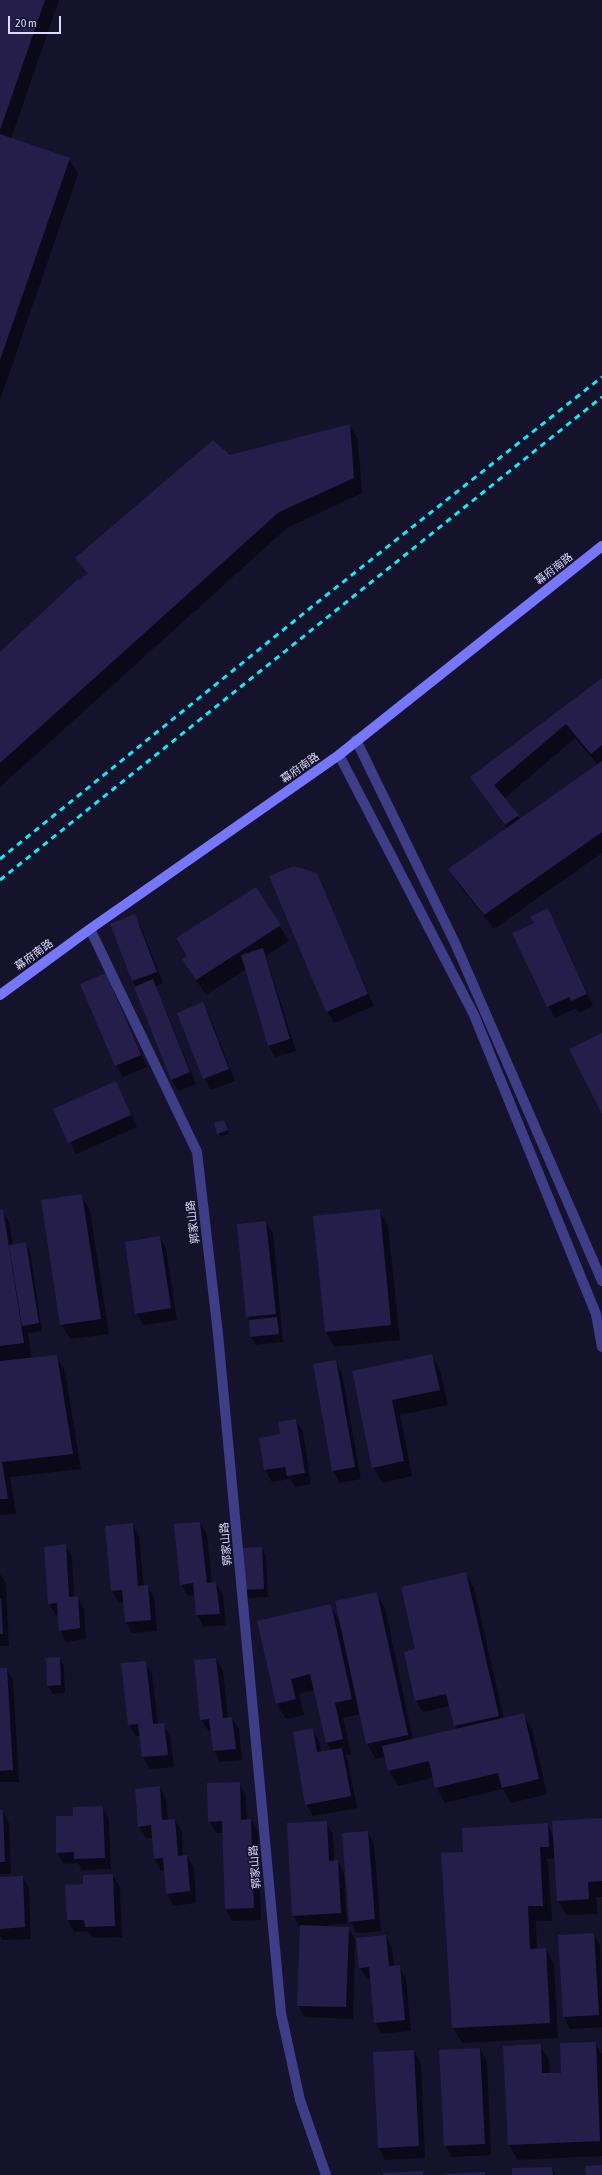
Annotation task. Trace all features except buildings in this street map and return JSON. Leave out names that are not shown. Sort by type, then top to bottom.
[{"type":"street","name":"幕府南路","points":[[0,995],[90,929],[339,755],[602,546]]},
{"type":"street","points":[[356,740],[455,943],[602,1281]]},
{"type":"street","points":[[339,755],[474,1015],[599,1314],[602,1347]]},
{"type":"street","name":"郭家山路","points":[[90,929],[197,1152],[218,1334],[281,2013],[300,2100],[326,2175]]},
{"type":"railway","points":[[0,859],[319,601],[602,377]]},
{"type":"railway","points":[[0,880],[602,397]]}]
